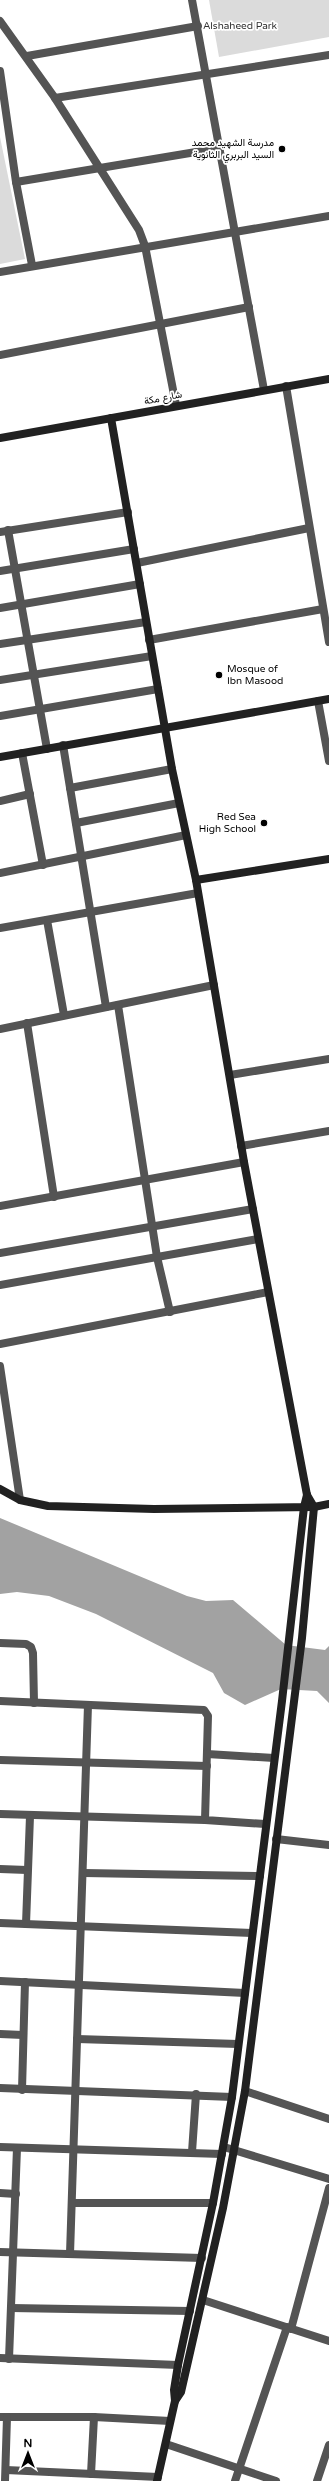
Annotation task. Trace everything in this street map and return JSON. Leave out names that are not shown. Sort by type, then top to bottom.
[{"type":"street","points":[[192,0],[207,74],[264,390]]},
{"type":"street","points":[[0,21],[27,56],[131,215],[145,246],[176,405]]},
{"type":"street","points":[[27,56],[198,26]]},
{"type":"street","points":[[55,98],[329,56]]},
{"type":"street","points":[[0,71],[16,182],[32,265]]},
{"type":"street","points":[[16,182],[220,148]]},
{"type":"street","points":[[0,272],[32,265],[329,216]]},
{"type":"street","points":[[0,355],[249,307]]},
{"type":"street","name":"شارع مكة","points":[[0,438],[176,405],[329,379]]},
{"type":"street","points":[[286,386],[329,642]]},
{"type":"street","points":[[6,2470],[157,2479],[175,2401],[180,2392],[203,2300],[245,2091],[302,1638],[314,1507],[307,1495],[258,1239],[196,880],[172,769],[111,418]]},
{"type":"street","points":[[47,749],[41,708],[15,568],[4,531],[128,512]]},
{"type":"street","points":[[137,563],[309,528]]},
{"type":"street","points":[[0,571],[134,549]]},
{"type":"street","points":[[0,608],[140,584]]},
{"type":"street","points":[[149,640],[323,608]]},
{"type":"street","points":[[0,644],[146,622]]},
{"type":"street","points":[[0,680],[152,656]]},
{"type":"street","points":[[0,716],[158,689]]},
{"type":"street","points":[[0,757],[63,745],[165,730],[329,699]]},
{"type":"street","points":[[318,702],[329,761]]},
{"type":"street","points":[[63,745],[106,1007]]},
{"type":"street","points":[[22,753],[43,865]]},
{"type":"street","points":[[70,788],[172,769]]},
{"type":"street","points":[[0,801],[30,794]]},
{"type":"street","points":[[76,823],[179,803]]},
{"type":"street","points":[[0,873],[186,835]]},
{"type":"street","points":[[196,880],[329,859]]},
{"type":"street","points":[[0,928],[198,893]]},
{"type":"street","points":[[47,920],[64,1015]]},
{"type":"street","points":[[0,1029],[214,985]]},
{"type":"street","points":[[118,1005],[157,1257],[170,1312]]},
{"type":"street","points":[[28,1023],[54,1197]]},
{"type":"street","points":[[230,1075],[329,1059]]},
{"type":"street","points":[[242,1146],[329,1131]]},
{"type":"street","points":[[0,1206],[244,1162]]},
{"type":"street","points":[[0,1253],[153,1228],[253,1209]]},
{"type":"street","points":[[0,1285],[258,1239]]},
{"type":"street","points":[[0,1344],[268,1292]]},
{"type":"street","points":[[0,1366],[20,1500]]},
{"type":"street","points":[[0,1489],[20,1500],[48,1506],[125,1509],[314,1507],[329,1504]]},
{"type":"street","points":[[175,2401],[174,2390],[178,2366],[213,2203],[232,2096],[260,1876],[265,1824],[282,1701],[304,1507],[307,1495]]},
{"type":"street","points":[[0,1643],[26,1644],[31,1647],[33,1653],[34,1702]]},
{"type":"street","points":[[0,1701],[204,1710],[208,1716],[205,1820]]},
{"type":"street","points":[[70,2254],[74,2091],[84,1873],[88,1705]]},
{"type":"street","points":[[207,1754],[274,1758]]},
{"type":"street","points":[[0,1760],[206,1766]]},
{"type":"street","points":[[0,1814],[205,1820],[265,1824]]},
{"type":"street","points":[[26,1924],[30,1816]]},
{"type":"street","points":[[276,1839],[329,1845]]},
{"type":"street","points":[[0,1869],[28,1870]]},
{"type":"street","points":[[84,1873],[260,1876]]},
{"type":"street","points":[[0,1923],[252,1933]]},
{"type":"street","points":[[0,1981],[245,1993]]},
{"type":"street","points":[[22,2090],[25,1982]]},
{"type":"street","points":[[0,2034],[23,2035]]},
{"type":"street","points":[[77,2039],[238,2044]]},
{"type":"street","points":[[0,2088],[22,2090],[232,2096]]},
{"type":"street","points":[[245,2091],[329,2119]]},
{"type":"street","points":[[192,2152],[196,2094]]},
{"type":"street","points":[[0,2147],[192,2152],[234,2150],[329,2179]]},
{"type":"street","points":[[9,2358],[17,2148]]},
{"type":"street","points":[[235,2481],[289,2328],[329,2188]]},
{"type":"street","points":[[0,2193],[16,2194]]},
{"type":"street","points":[[72,2203],[213,2203]]},
{"type":"street","points":[[0,2252],[202,2258]]},
{"type":"street","points":[[203,2300],[329,2342]]},
{"type":"street","points":[[11,2308],[190,2311]]},
{"type":"street","points":[[0,2358],[178,2366]]},
{"type":"street","points":[[5,2481],[4,2417],[94,2417],[170,2421]]},
{"type":"street","points":[[91,2474],[94,2417]]},
{"type":"street","points":[[166,2444],[276,2481]]},
{"type":"street","points":[[317,2481],[329,2445]]},
{"type":"green space","name":"Alshaheed Park","points":[[209,0],[329,0],[329,37],[219,57]]},
{"type":"green space","points":[[0,137],[25,259],[0,264]]},
{"type":"shaded area","points":[[0,1518],[187,1596],[206,1601],[233,1600],[286,1645],[325,1650],[329,1646],[329,1703],[317,1691],[281,1689],[245,1705],[224,1693],[213,1673],[96,1614],[49,1596],[17,1592],[0,1594]]},
{"type":"place","name":"مدرسة الشهيد محمد السيد البربري الثانوية","points":[[282,149]]},
{"type":"place","name":"Mosque of Ibn Masood","points":[[219,675]]},
{"type":"place","name":"Red Sea High School","points":[[264,823]]}]
